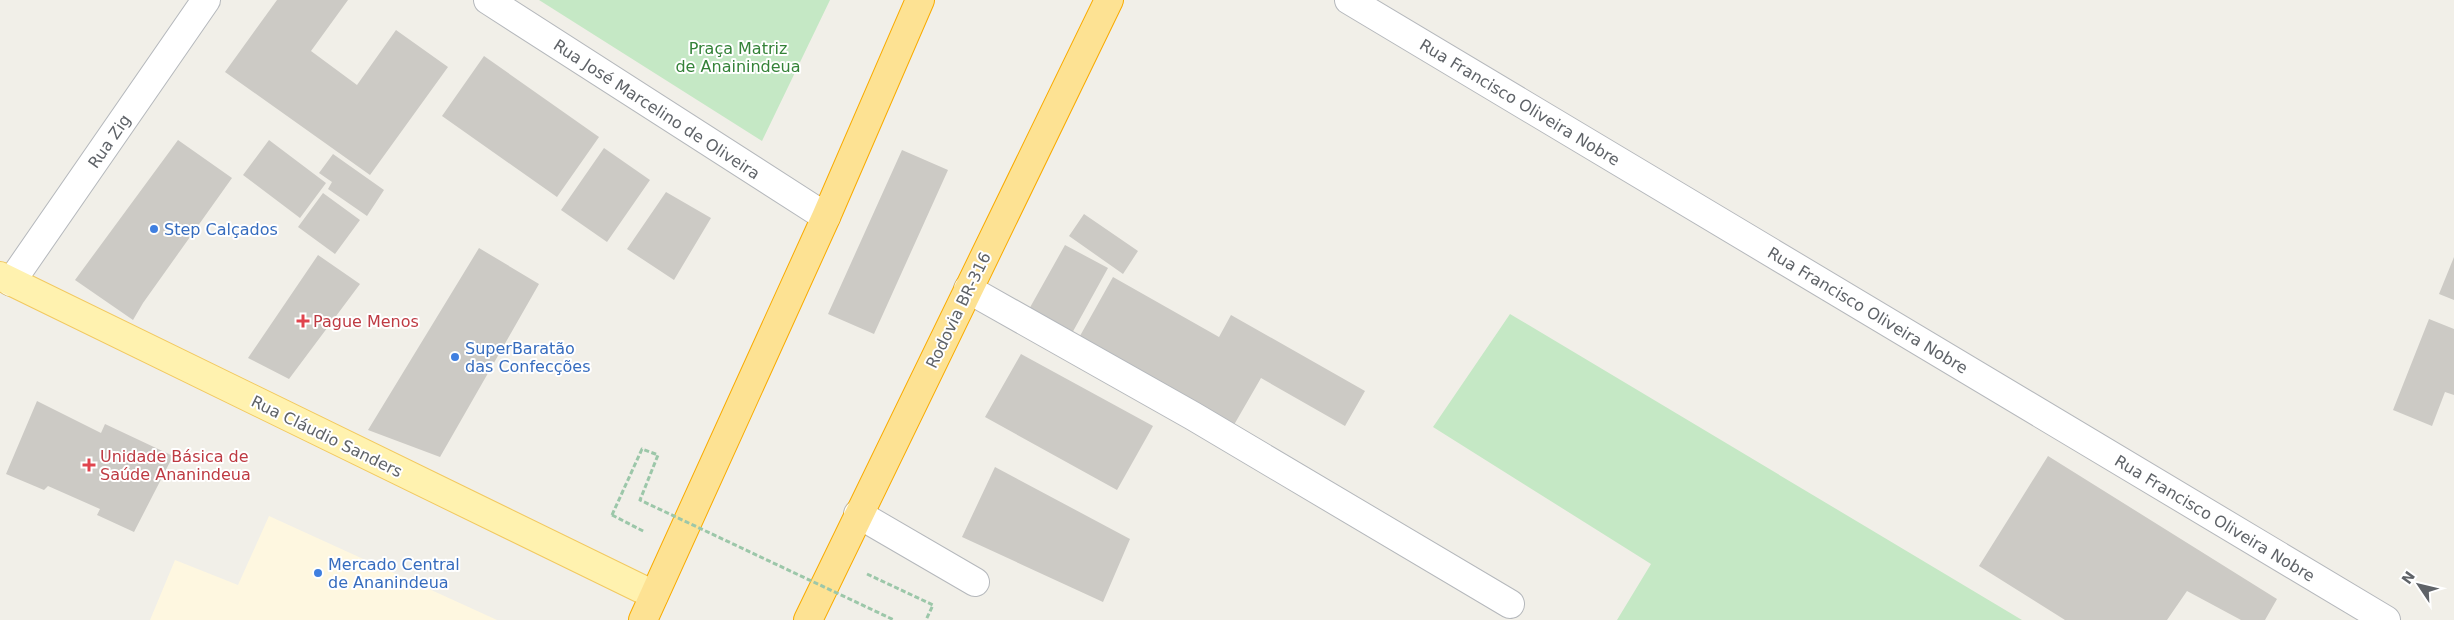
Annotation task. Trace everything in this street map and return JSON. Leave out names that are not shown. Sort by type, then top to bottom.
[{"type":"highway","points":[[643,620],[826,217],[920,0]]},
{"type":"highway","name":"Rodovia BR-316","points":[[808,620],[1109,0]]},
{"type":"main road","name":"Rua Cláudio Sanders","points":[[6,279],[654,595]]},
{"type":"street","name":"Rua Zig","points":[[6,279],[206,0]]},
{"type":"street","name":"Rua José Marcelino de Oliveira","points":[[488,0],[826,217]]},
{"type":"street","name":"Rua Francisco Oliveira Nobre","points":[[1349,0],[2386,620]]},
{"type":"street","points":[[968,289],[1193,416],[1510,604]]},
{"type":"street","points":[[858,514],[975,582]]},
{"type":"path","points":[[612,515],[642,449],[658,454],[640,500],[894,620]]},
{"type":"path","points":[[836,560],[933,605],[926,620]]},
{"type":"shaded area","name":"Mercado Central de Ananindeua","points":[[269,516],[497,620],[150,620],[175,560],[238,585]]},
{"type":"green space","name":"Praça Matriz de Anainindeua","points":[[539,0],[830,0],[762,141]]},
{"type":"green space","points":[[1510,314],[2022,620],[1617,620],[1651,564],[1433,427]]},
{"type":"building","points":[[277,0],[348,0],[311,51],[357,85],[396,30],[448,67],[370,175],[225,72]]},
{"type":"building","points":[[484,56],[599,137],[557,197],[442,116]]},
{"type":"building","name":"Step Calçados","points":[[178,140],[232,178],[143,303],[133,320],[75,280]]},
{"type":"building","points":[[269,140],[326,183],[300,218],[243,175]]},
{"type":"building","points":[[604,148],[650,180],[607,242],[561,210]]},
{"type":"building","points":[[902,150],[948,170],[874,334],[828,314]]},
{"type":"building","points":[[333,154],[384,190],[367,216],[328,189],[332,182],[319,173]]},
{"type":"building","points":[[666,192],[711,218],[674,280],[627,249]]},
{"type":"building","points":[[323,193],[360,220],[335,254],[298,227]]},
{"type":"building","points":[[1084,214],[1138,251],[1123,274],[1069,236]]},
{"type":"building","points":[[1065,245],[1108,268],[1071,335],[1028,311]]},
{"type":"building","name":"SuperBaratão das Confecções","points":[[479,248],[539,284],[440,457],[368,430]]},
{"type":"building","name":"Pague Menos","points":[[318,255],[360,284],[289,379],[248,358]]},
{"type":"building","points":[[2454,257],[2454,300],[2439,294]]},
{"type":"building","points":[[1113,277],[1219,337],[1231,315],[1365,391],[1345,426],[1261,378],[1231,430],[1076,343]]},
{"type":"building","points":[[2429,319],[2454,329],[2454,395],[2445,392],[2432,426],[2393,410]]},
{"type":"building","points":[[1021,354],[1153,426],[1117,490],[985,417]]},
{"type":"building","name":"Unidade Básica de Saúde Ananindeua","points":[[37,401],[101,433],[105,424],[173,456],[134,532],[97,515],[100,509],[48,486],[44,490],[6,474]]},
{"type":"building","points":[[2048,456],[2277,599],[2265,620],[2241,620],[2187,591],[2167,620],[2065,620],[1979,566]]},
{"type":"building","points":[[995,467],[1130,539],[1103,602],[962,537]]},
{"type":"place","name":"Step Calçados","points":[[154,229]]},
{"type":"place","name":"Pague Menos","points":[[303,321]]},
{"type":"place","name":"SuperBaratão das Confecções","points":[[455,357]]},
{"type":"place","name":"Unidade Básica de Saúde Ananindeua","points":[[89,465]]},
{"type":"place","name":"Mercado Central de Ananindeua","points":[[318,573]]}]
